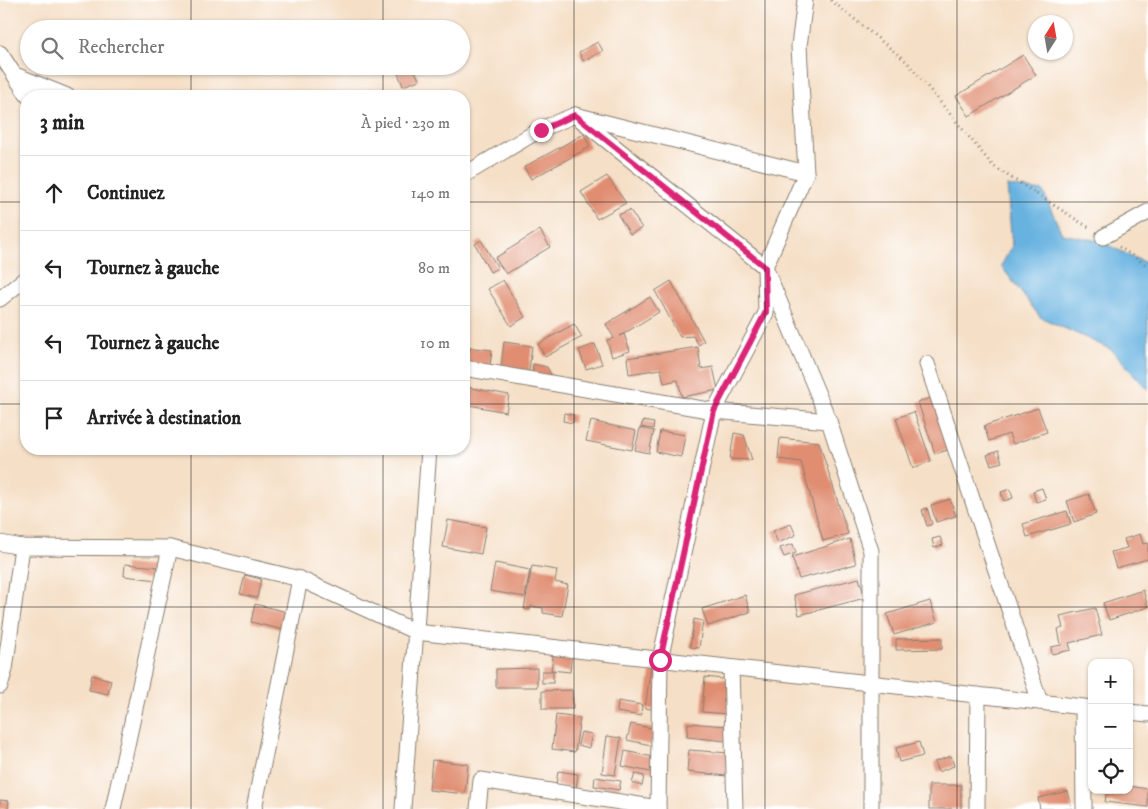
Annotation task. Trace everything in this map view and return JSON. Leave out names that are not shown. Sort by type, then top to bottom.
[{"type":"street","points":[[478,809],[482,780],[589,803],[658,808],[660,660],[714,411],[766,312],[765,267],[806,173],[799,46],[805,0]]},
{"type":"street","points":[[0,53],[24,90]]},
{"type":"street","points":[[15,75],[52,90]]},
{"type":"street","points":[[470,171],[541,130],[575,115],[806,173]]},
{"type":"street","points":[[575,115],[765,267],[829,421],[871,551],[871,809]]},
{"type":"street","points":[[1104,237],[1148,212]]},
{"type":"street","points":[[0,299],[20,283]]},
{"type":"street","points":[[927,364],[1040,702]]},
{"type":"street","points":[[470,369],[714,411],[829,421]]},
{"type":"street","points":[[403,809],[429,455]]},
{"type":"street","points":[[0,543],[22,547],[170,548],[300,579],[416,632],[1087,708],[1084,809]]},
{"type":"street","points":[[0,686],[22,547]]},
{"type":"street","points":[[113,809],[170,548]]},
{"type":"street","points":[[254,809],[300,579]]},
{"type":"street","points":[[731,668],[735,809]]},
{"type":"street","points":[[977,809],[978,695]]},
{"type":"street","points":[[1133,712],[1148,714]]},
{"type":"path","points":[[831,0],[907,62],[993,166],[1148,266]]},
{"type":"water","points":[[1007,186],[1043,191],[1062,234],[1099,241],[1148,264],[1148,390],[1112,350],[1040,317],[1001,266],[1012,246]]},
{"type":"building","points":[[598,42],[603,51],[583,61],[579,52]]},
{"type":"building","points":[[1023,55],[1036,75],[969,116],[956,96]]},
{"type":"building","points":[[399,75],[417,75],[419,80],[403,86]]},
{"type":"building","points":[[584,134],[590,147],[531,179],[524,167]]},
{"type":"building","points":[[607,176],[626,203],[597,219],[581,192]]},
{"type":"building","points":[[630,210],[642,228],[630,234],[618,215]]},
{"type":"building","points":[[540,230],[550,247],[506,274],[495,258]]},
{"type":"building","points":[[481,240],[498,268],[490,272],[475,244]]},
{"type":"building","points":[[503,280],[525,317],[511,326],[488,289]]},
{"type":"building","points":[[671,281],[704,341],[699,345],[693,336],[680,337],[655,291]]},
{"type":"building","points":[[650,297],[659,312],[620,336],[624,334],[630,351],[612,357],[607,340],[614,338],[606,324]]},
{"type":"building","points":[[574,324],[582,337],[545,357],[538,344]]},
{"type":"building","points":[[504,342],[532,346],[529,371],[501,367]]},
{"type":"building","points":[[595,344],[602,364],[586,369],[579,350]]},
{"type":"building","points":[[698,347],[701,369],[713,367],[718,390],[682,397],[678,380],[664,383],[661,369],[629,374],[627,358]]},
{"type":"building","points":[[470,348],[492,350],[490,366],[470,363]]},
{"type":"building","points":[[533,364],[547,367],[552,377],[532,374]]},
{"type":"building","points":[[470,388],[509,395],[506,412],[470,405]]},
{"type":"building","points":[[936,396],[954,448],[935,454],[918,402]]},
{"type":"building","points":[[1038,408],[1047,432],[1013,444],[1009,434],[989,441],[984,426]]},
{"type":"building","points":[[914,412],[931,461],[913,468],[896,418]]},
{"type":"building","points":[[564,413],[574,415],[573,423],[563,421]]},
{"type":"building","points":[[591,421],[636,431],[632,450],[586,441]]},
{"type":"building","points":[[643,421],[654,423],[653,429],[641,427]]},
{"type":"building","points":[[640,428],[654,431],[649,453],[635,450]]},
{"type":"building","points":[[660,431],[685,435],[681,457],[656,452]]},
{"type":"building","points":[[734,433],[744,435],[752,460],[730,459]]},
{"type":"building","points":[[780,438],[819,442],[848,534],[823,541],[801,462],[778,459]]},
{"type":"building","points":[[998,451],[1002,462],[991,465],[987,455]]},
{"type":"building","points":[[1042,488],[1046,499],[1036,502],[1033,491]]},
{"type":"building","points":[[1010,489],[1013,498],[1004,501],[1001,492]]},
{"type":"building","points":[[1089,494],[1096,514],[1074,522],[1067,501]]},
{"type":"building","points":[[950,499],[956,516],[936,522],[931,505]]},
{"type":"building","points":[[927,508],[932,524],[927,526],[922,510]]},
{"type":"building","points":[[1067,511],[1071,524],[1027,537],[1023,524]]},
{"type":"building","points":[[448,520],[486,527],[481,554],[443,547]]},
{"type":"building","points":[[791,524],[796,535],[778,543],[773,531]]},
{"type":"building","points":[[1140,534],[1143,544],[1148,543],[1148,559],[1116,568],[1111,552],[1127,548],[1124,539]]},
{"type":"building","points":[[940,537],[943,545],[934,548],[932,539]]},
{"type":"building","points":[[850,539],[856,564],[799,579],[792,557]]},
{"type":"building","points":[[793,544],[796,553],[784,557],[780,548]]},
{"type":"building","points":[[495,563],[530,570],[525,597],[490,591]]},
{"type":"building","points":[[125,564],[158,567],[157,580],[124,576]]},
{"type":"building","points":[[532,566],[557,570],[555,582],[568,585],[562,616],[543,613],[543,608],[531,606],[530,610],[524,609]]},
{"type":"building","points":[[245,575],[261,579],[257,598],[240,594]]},
{"type":"building","points":[[859,578],[865,598],[799,615],[794,595]]},
{"type":"building","points":[[1143,590],[1148,607],[1109,620],[1103,603]]},
{"type":"building","points":[[745,595],[750,612],[708,626],[702,609]]},
{"type":"building","points":[[930,601],[937,622],[894,635],[887,614]]},
{"type":"building","points":[[255,604],[291,613],[287,631],[251,622]]},
{"type":"building","points":[[1095,608],[1102,635],[1069,643],[1071,650],[1052,654],[1051,647],[1061,645],[1058,629],[1063,628],[1060,616]]},
{"type":"building","points":[[694,619],[703,621],[699,648],[690,647]]},
{"type":"building","points":[[942,638],[942,649],[896,650],[896,639]]},
{"type":"building","points":[[554,650],[572,652],[570,672],[551,670]]},
{"type":"building","points":[[651,666],[662,668],[656,710],[645,708]]},
{"type":"building","points":[[537,668],[537,687],[496,687],[496,669]]},
{"type":"building","points":[[542,671],[553,671],[553,683],[542,683]]},
{"type":"building","points":[[92,675],[111,680],[108,694],[89,690]]},
{"type":"building","points":[[705,677],[732,680],[728,714],[702,712]]},
{"type":"building","points":[[572,690],[573,709],[542,709],[542,691]]},
{"type":"building","points":[[618,701],[642,705],[641,716],[617,712]]},
{"type":"building","points":[[556,715],[580,718],[575,752],[552,749]]},
{"type":"building","points":[[688,723],[727,726],[726,741],[687,737]]},
{"type":"building","points":[[631,724],[655,729],[651,745],[627,740]]},
{"type":"building","points":[[581,732],[592,734],[589,748],[578,745]]},
{"type":"building","points":[[607,736],[621,738],[615,775],[602,773]]},
{"type":"building","points":[[919,742],[923,756],[899,762],[896,748]]},
{"type":"building","points":[[689,750],[729,753],[727,776],[687,772]]},
{"type":"building","points":[[625,751],[658,758],[655,773],[622,766]]},
{"type":"building","points":[[951,756],[954,766],[938,772],[934,762]]},
{"type":"building","points":[[432,760],[468,764],[465,794],[429,790]]},
{"type":"building","points":[[558,771],[578,774],[576,788],[556,785]]},
{"type":"building","points":[[635,774],[644,776],[642,786],[632,783]]},
{"type":"building","points":[[595,777],[621,781],[619,790],[594,786]]},
{"type":"building","points":[[929,785],[961,785],[961,809],[929,809]]},
{"type":"building","points":[[1133,787],[1148,789],[1148,807],[1105,802],[1106,794],[1133,794]]},
{"type":"building","points":[[1068,791],[1072,809],[1040,809],[1038,798]]},
{"type":"building","points":[[0,800],[9,801],[8,809],[0,809]]},
{"type":"route","points":[[541,130],[575,115],[765,267],[766,312],[714,411],[660,660]]}]
